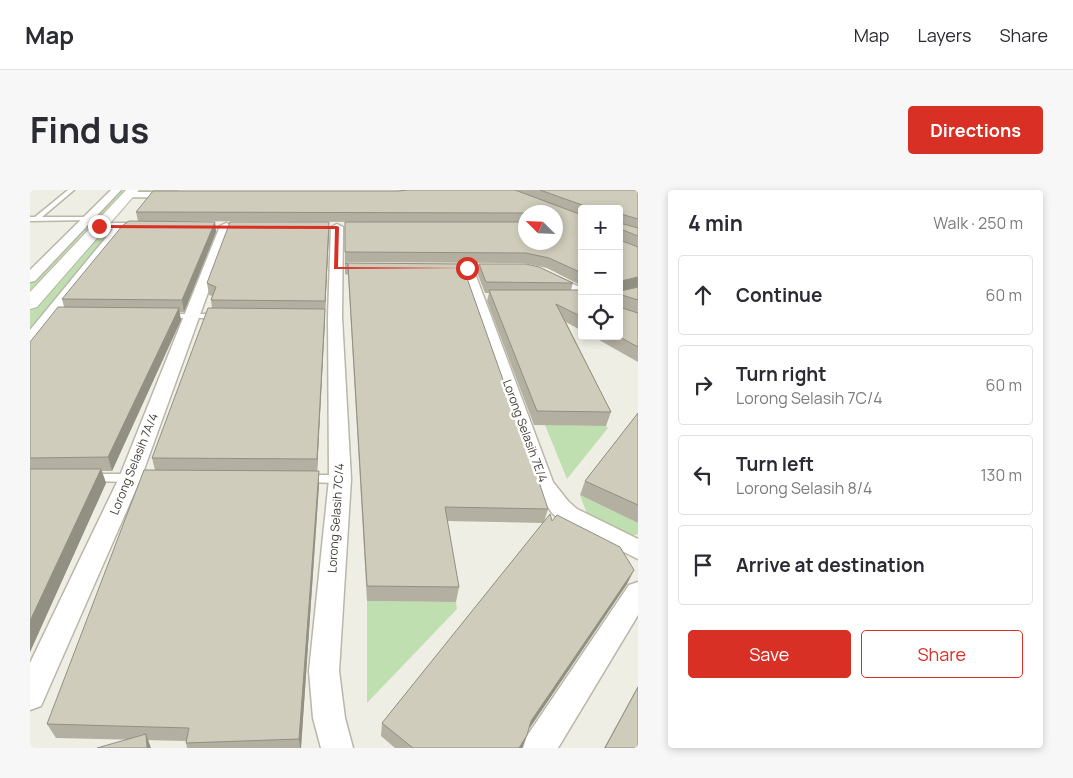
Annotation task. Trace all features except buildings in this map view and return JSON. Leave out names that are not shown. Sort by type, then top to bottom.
[{"type":"street","points":[[30,278],[135,192],[186,195]]},
{"type":"street","points":[[97,222],[122,226],[160,226]]},
{"type":"street","points":[[30,303],[97,222]]},
{"type":"street","points":[[30,340],[54,315],[122,226]]},
{"type":"street","name":"Lorong Selasih 7A/4","points":[[30,696],[139,478],[191,316],[226,226]]},
{"type":"street","name":"Lorong Selasih 7C/4","points":[[337,227],[341,268],[330,317],[340,479],[324,671],[329,718],[337,748]]},
{"type":"street","name":"Lorong Selasih 7E/4","points":[[467,268],[482,298],[543,484],[560,507],[569,515],[638,550]]},
{"type":"street","points":[[535,271],[577,296]]},
{"type":"street","points":[[539,748],[638,592]]},
{"type":"lane","points":[[30,225],[71,190]]},
{"type":"lane","points":[[30,219],[97,222]]},
{"type":"lane","points":[[153,316],[229,316]]},
{"type":"lane","points":[[80,478],[139,478]]},
{"type":"lane","points":[[292,479],[340,479]]},
{"type":"green space","points":[[116,190],[151,190],[147,195],[128,195],[99,226],[122,226],[30,340],[30,278]]},
{"type":"green space","points":[[545,425],[606,426],[608,428],[567,479]]},
{"type":"green space","points":[[580,495],[638,523],[638,534],[632,536],[587,514]]},
{"type":"green space","points":[[367,601],[456,602],[457,609],[367,703]]},
{"type":"route","points":[[99,226],[337,227],[336,268],[467,268]]}]
